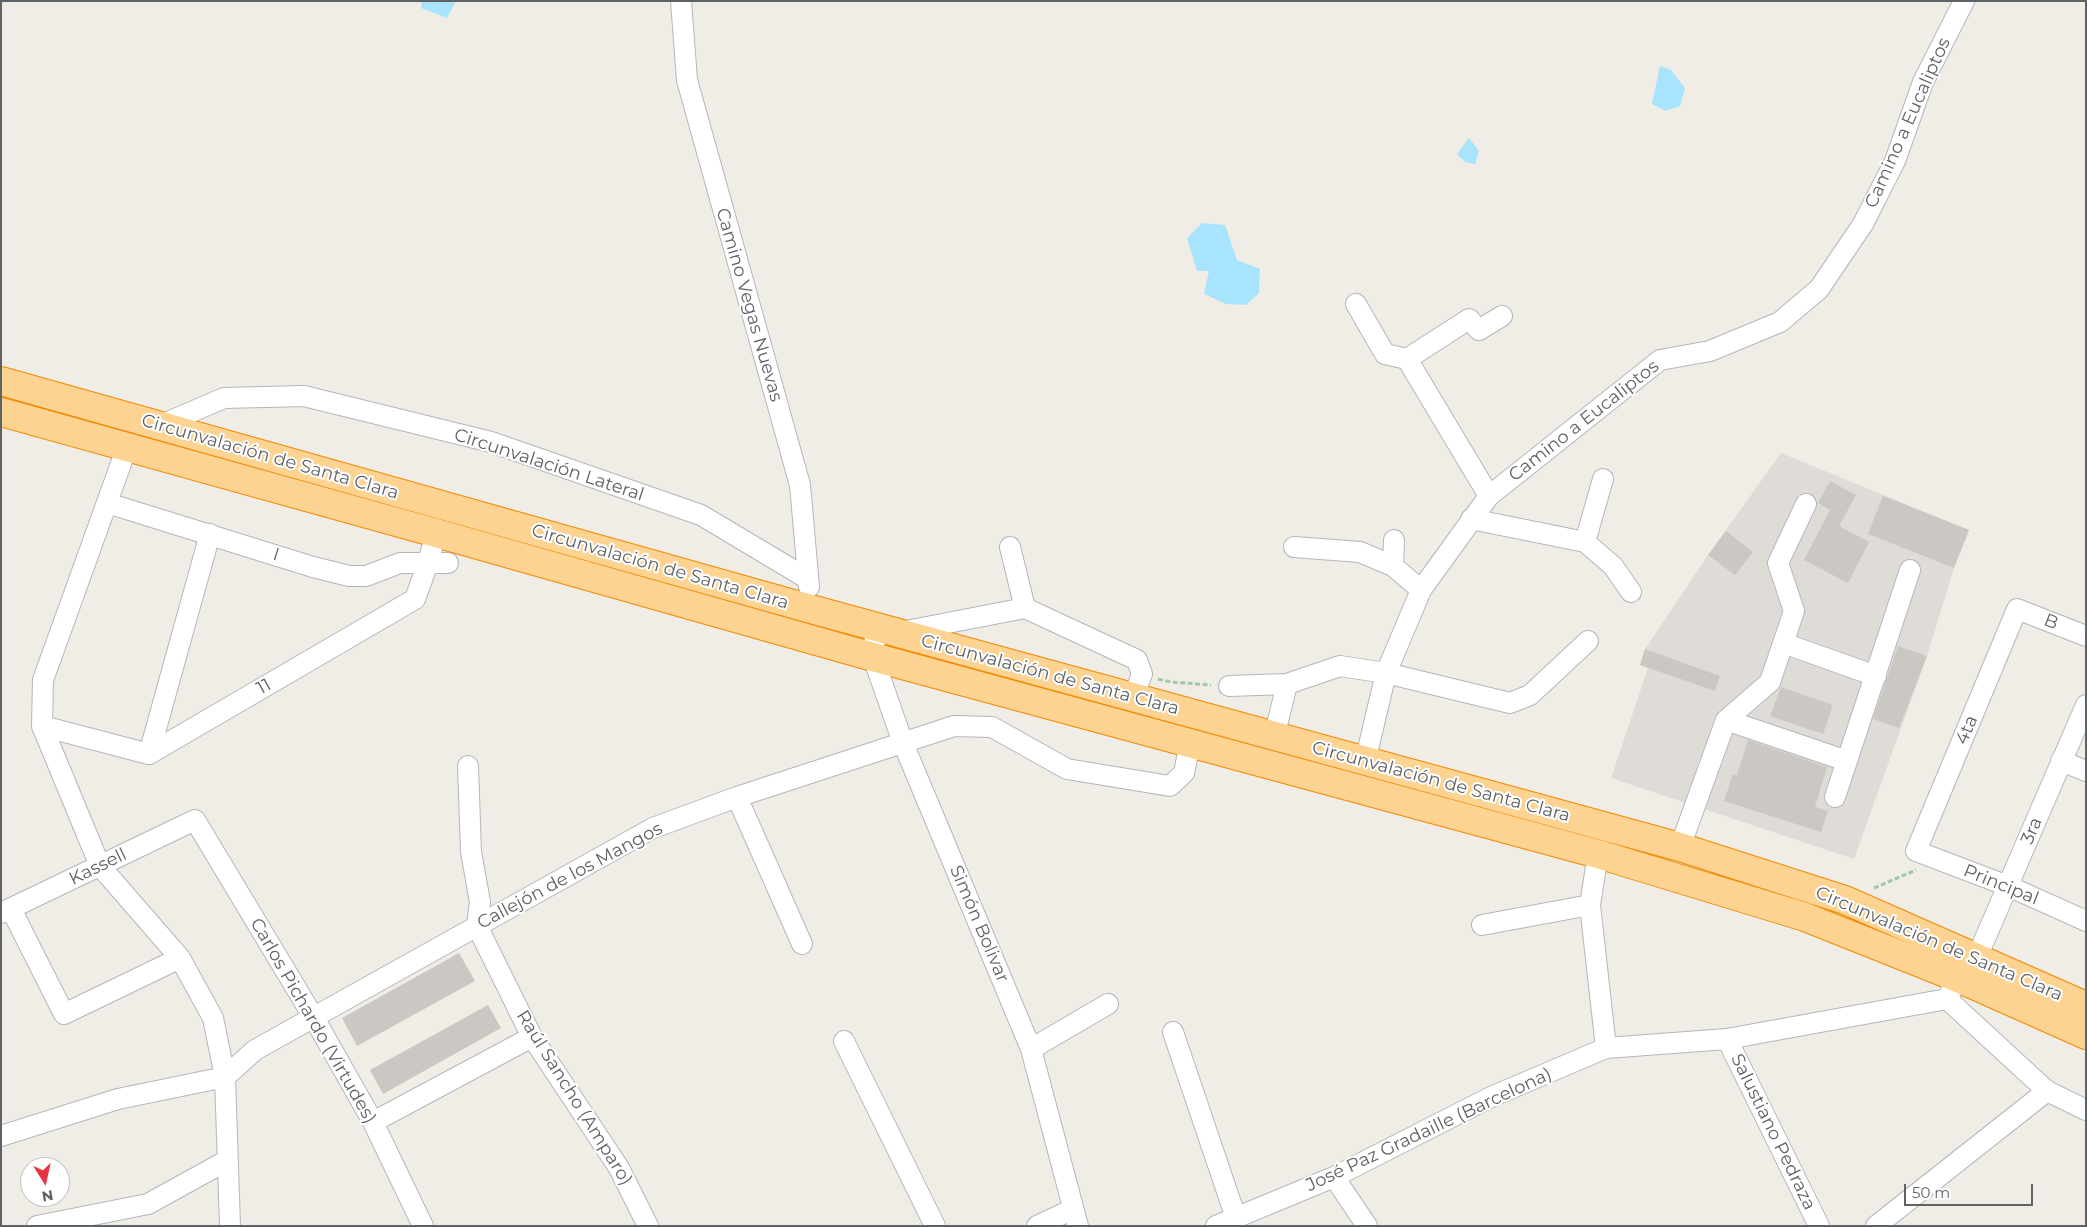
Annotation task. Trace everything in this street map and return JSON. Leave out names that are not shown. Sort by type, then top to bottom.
[{"type":"highway","name":"Circunvalación de Santa Clara","points":[[1,381],[887,630],[1137,686],[1274,737],[1680,847],[1845,900],[2086,1006]]},
{"type":"highway","name":"Circunvalación de Santa Clara","points":[[1,412],[872,657],[1598,854],[1805,917],[1952,989],[2086,1035]]},
{"type":"street","name":"Camino Vegas Nuevas","points":[[681,1],[686,80],[800,485],[811,609]]},
{"type":"street","name":"Camino a Eucaliptos","points":[[1365,762],[1386,673],[1421,590],[1489,496],[1660,360],[1710,351],[1780,322],[1819,289],[1863,224],[1887,177],[1895,161],[1923,82],[1964,1]]},
{"type":"street","points":[[1356,304],[1385,354],[1407,359],[1469,319],[1479,330],[1502,316]]},
{"type":"street","points":[[1407,359],[1489,496]]},
{"type":"street","name":"Circunvalación Lateral","points":[[161,425],[224,398],[304,396],[491,442],[701,515],[808,579]]},
{"type":"street","points":[[126,446],[43,680],[42,726],[100,866],[180,958],[213,1018],[225,1077],[226,1161],[230,1226]]},
{"type":"street","points":[[1585,542],[1603,479]]},
{"type":"street","name":"I","points":[[107,502],[313,567],[349,576],[366,576],[400,563],[448,563]]},
{"type":"street","points":[[1680,847],[1726,720],[1770,682],[1794,611],[1778,563],[1806,504]]},
{"type":"street","points":[[1471,519],[1585,542],[1613,566],[1631,592]]},
{"type":"street","name":"11","points":[[149,754],[415,599],[436,533]]},
{"type":"street","points":[[42,726],[149,754],[210,534]]},
{"type":"street","points":[[1393,566],[1394,540]]},
{"type":"street","points":[[1010,547],[1025,608]]},
{"type":"street","points":[[1294,547],[1360,552],[1393,566],[1421,590]]},
{"type":"street","points":[[1835,797],[1910,570]]},
{"type":"street","points":[[887,630],[1025,608],[1138,660],[1137,686]]},
{"type":"street","name":"B","points":[[2017,609],[2086,636]]},
{"type":"street","name":"4ta","points":[[1916,851],[2017,609]]},
{"type":"street","name":"Simón Bolivar","points":[[887,630],[872,657],[903,743],[1031,1049],[1076,1217]]},
{"type":"street","points":[[1229,686],[1287,684],[1340,666],[1386,673],[1510,702],[1530,696],[1588,640]]},
{"type":"street","points":[[1783,643],[1876,676]]},
{"type":"street","points":[[1274,737],[1287,684]]},
{"type":"street","name":"3ra","points":[[1977,957],[2086,705]]},
{"type":"street","points":[[1726,720],[1847,760]]},
{"type":"street","name":"Callejón de los Mangos","points":[[225,1077],[255,1050],[653,828],[738,797],[954,726],[992,726],[1067,769],[1170,786],[1184,773],[1190,743]]},
{"type":"street","points":[[2061,761],[2086,771]]},
{"type":"street","points":[[468,766],[471,852],[480,902],[477,926]]},
{"type":"street","points":[[738,797],[802,944]]},
{"type":"street","name":"Kassell","points":[[6,911],[195,820]]},
{"type":"street","name":"Carlos Pichardo (Virtudes)","points":[[195,820],[314,1018],[373,1122],[423,1226]]},
{"type":"street","name":"Principal","points":[[1916,851],[2008,886],[2086,921]]},
{"type":"street","points":[[1598,854],[1590,904],[1606,1048]]},
{"type":"street","points":[[1482,925],[1590,904]]},
{"type":"street","points":[[6,911],[64,1014],[180,958]]},
{"type":"street","name":"Raúl Sancho (Amparo)","points":[[477,926],[532,1037],[619,1168],[648,1226]]},
{"type":"street","points":[[1952,989],[2046,1091],[2086,1110]]},
{"type":"street","name":"José Paz Gradaille (Barcelona)","points":[[1216,1226],[1334,1177],[1490,1096],[1606,1048],[1727,1038],[1952,989]]},
{"type":"street","points":[[1031,1049],[1108,1004]]},
{"type":"street","points":[[1173,1032],[1236,1218]]},
{"type":"street","points":[[373,1122],[532,1037]]},
{"type":"street","name":"Salustiano Pedraza","points":[[1727,1038],[1819,1226]]},
{"type":"street","points":[[844,1041],[935,1226]]},
{"type":"street","points":[[1,1136],[118,1099],[225,1077]]},
{"type":"street","points":[[1876,1226],[2046,1091]]},
{"type":"street","points":[[37,1226],[148,1204],[226,1161]]},
{"type":"street","points":[[1334,1177],[1367,1226]]},
{"type":"street","points":[[1037,1226],[1076,1217]]},
{"type":"path","points":[[1137,686],[1171,682],[1229,686]]},
{"type":"path","points":[[1845,900],[1940,860]]},
{"type":"shaded area","points":[[1781,453],[1969,530],[1954,568],[1927,656],[1854,859],[1611,778],[1648,668],[1640,665],[1645,649],[1708,555]]},
{"type":"green space","points":[[45,405],[832,626],[816,631],[48,415]]},
{"type":"green space","points":[[937,651],[1275,747],[1270,752],[923,658]]},
{"type":"green space","points":[[1285,748],[1526,814],[1521,820],[1283,754]]},
{"type":"green space","points":[[1634,844],[1719,869],[1710,876],[1625,852]]},
{"type":"green space","points":[[1726,869],[1813,899],[1806,905],[1719,878]]},
{"type":"green space","points":[[1824,903],[1912,937],[1898,946],[1815,910]]},
{"type":"water","points":[[422,1],[456,1],[447,18],[421,8]]},
{"type":"water","points":[[1660,66],[1671,70],[1685,88],[1680,106],[1665,111],[1652,104]]},
{"type":"water","points":[[1469,138],[1479,151],[1475,164],[1465,162],[1457,154]]},
{"type":"water","points":[[1202,223],[1225,225],[1237,260],[1260,269],[1259,293],[1246,305],[1226,304],[1204,294],[1209,271],[1197,271],[1187,238]]},
{"type":"building","points":[[1830,481],[1856,495],[1839,526],[1869,542],[1848,583],[1804,560],[1830,510],[1818,503]]},
{"type":"building","points":[[1883,496],[1969,530],[1954,568],[1868,534]]},
{"type":"building","points":[[1726,531],[1753,552],[1735,575],[1708,555]]},
{"type":"building","points":[[1898,646],[1927,656],[1899,728],[1873,719]]},
{"type":"building","points":[[1645,649],[1720,676],[1715,691],[1640,665]]},
{"type":"building","points":[[1781,687],[1833,705],[1823,734],[1770,716]]},
{"type":"building","points":[[1748,740],[1827,767],[1815,807],[1828,811],[1821,832],[1724,801],[1733,774],[1737,775]]},
{"type":"building","points":[[459,953],[475,981],[357,1046],[342,1018]]},
{"type":"building","points":[[488,1005],[501,1028],[383,1094],[370,1070]]}]
